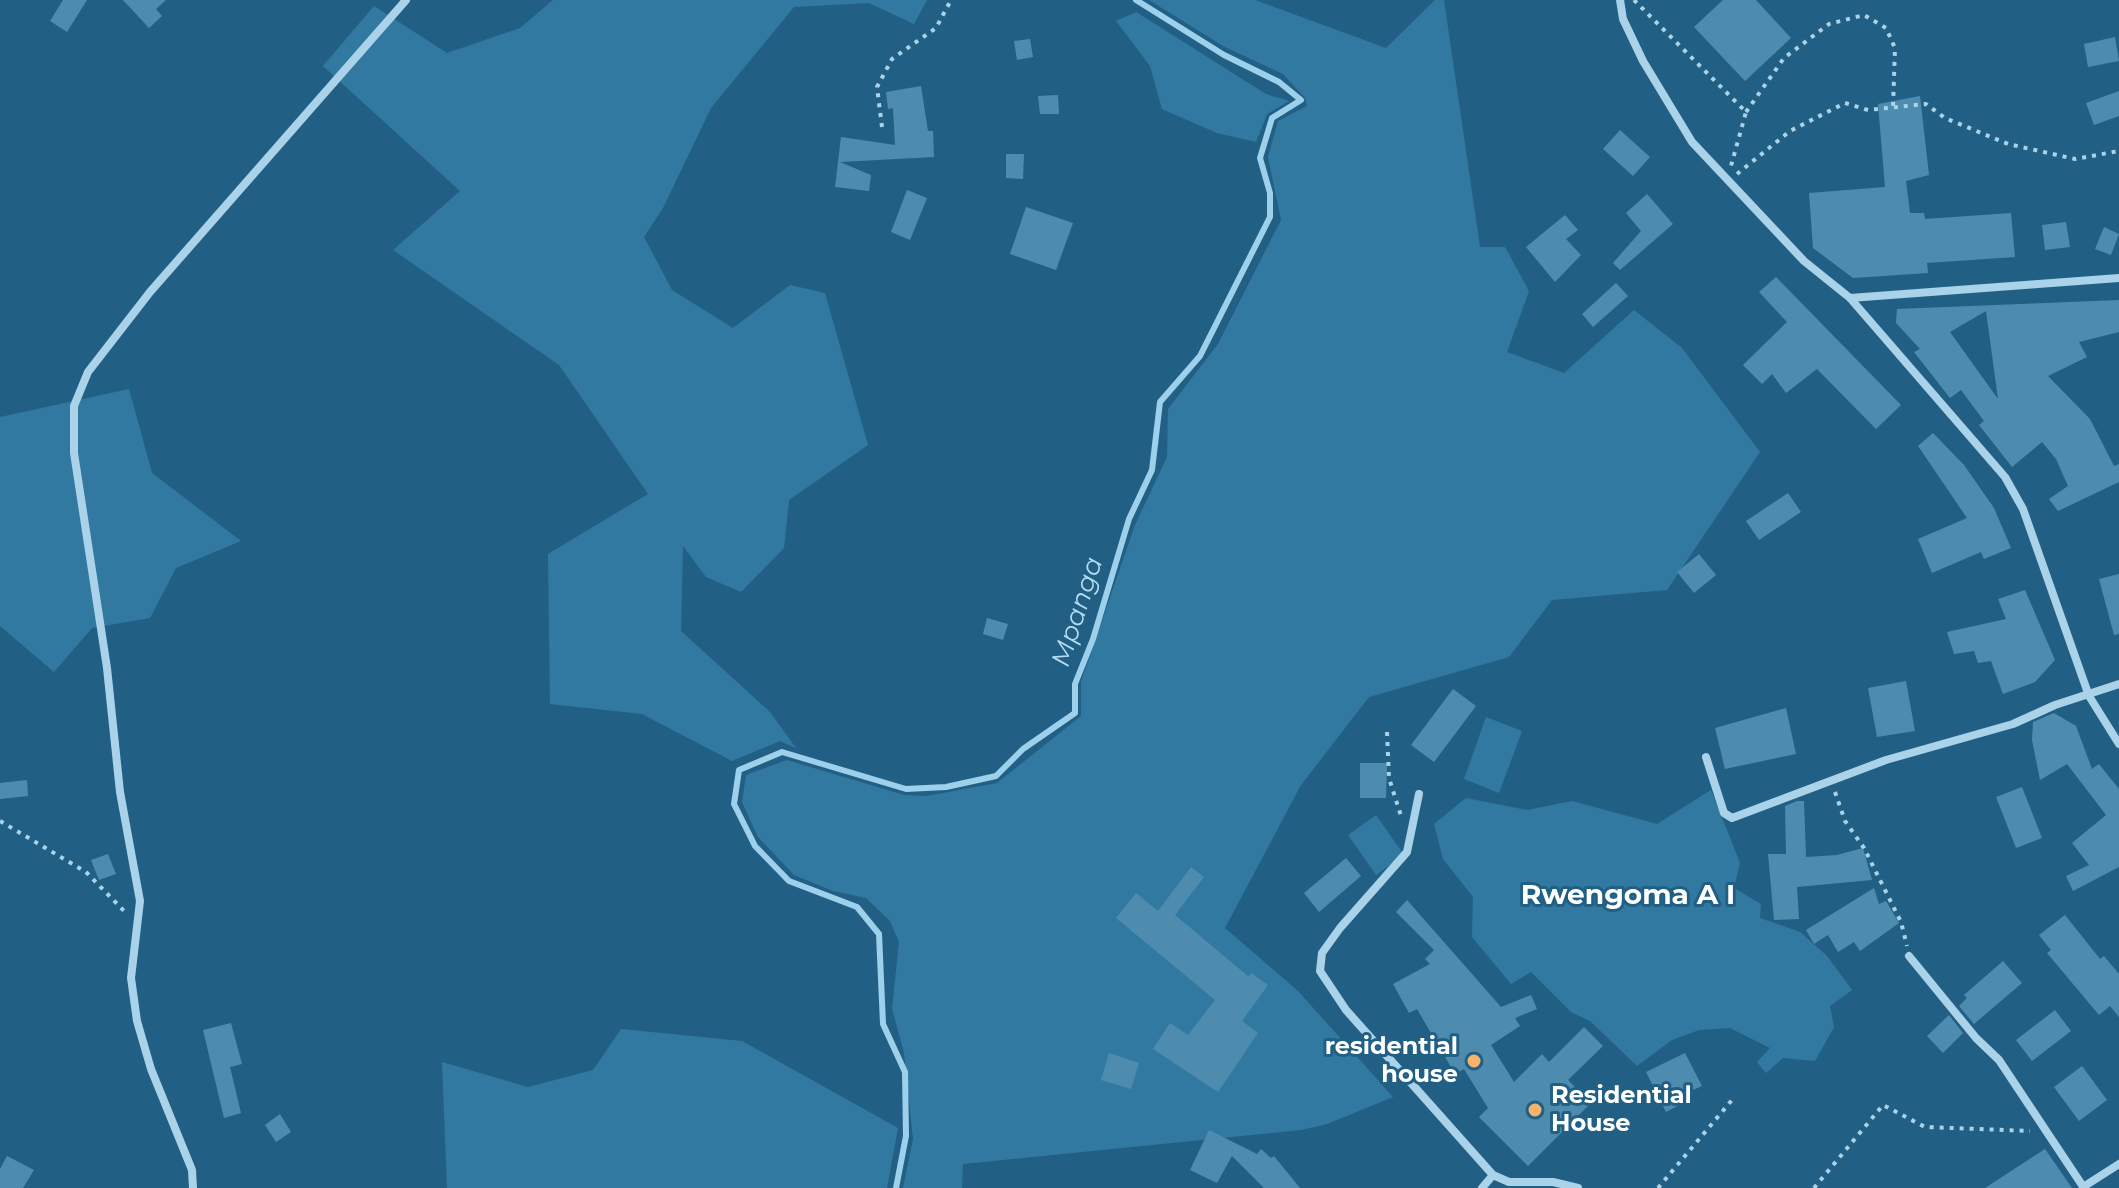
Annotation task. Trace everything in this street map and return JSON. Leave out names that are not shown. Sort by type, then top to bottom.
[{"type":"street","points":[[193,1188],[192,1170],[151,1069],[137,1021],[131,978],[140,901],[120,792],[107,668],[74,453],[74,406],[88,372],[150,292],[406,0]]},
{"type":"street","points":[[1620,0],[1623,19],[1643,61],[1692,142],[1804,261],[1850,298],[2005,477],[2017,495],[2089,696],[2119,744]]},
{"type":"street","points":[[1850,298],[2119,278]]},
{"type":"street","points":[[1706,757],[1724,813],[1732,818],[1917,750],[2013,724],[2055,705],[2119,684]]},
{"type":"street","points":[[1419,794],[1412,840],[1402,861],[1340,928],[1322,953],[1320,971],[1346,1010],[1493,1175],[1509,1182],[1553,1182],[1578,1188]]},
{"type":"street","points":[[1909,956],[1976,1038],[1999,1060],[2084,1188],[2119,1164]]},
{"type":"street","points":[[1482,1188],[1493,1175]]},
{"type":"path","points":[[882,127],[877,87],[892,59],[936,28],[951,0]]},
{"type":"path","points":[[1634,0],[1746,112]]},
{"type":"path","points":[[1727,182],[1746,112],[1784,58],[1829,24],[1864,15],[1886,28],[1895,48],[1893,107]]},
{"type":"path","points":[[1727,182],[1790,131],[1845,103],[1868,110],[1926,104],[1945,118],[2008,144],[2075,159],[2119,151]]},
{"type":"path","points":[[1387,732],[1389,778],[1412,840]]},
{"type":"path","points":[[1831,780],[1845,821],[1864,848],[1901,922],[1909,956]]},
{"type":"path","points":[[0,821],[86,872],[139,927]]},
{"type":"path","points":[[1658,1188],[1732,1100]]},
{"type":"path","points":[[1814,1188],[1883,1105],[1925,1127],[2048,1132]]},
{"type":"shaded area","points":[[553,0],[927,0],[914,24],[869,3],[794,7],[711,108],[663,208],[644,237],[672,290],[733,328],[790,285],[825,293],[868,445],[789,500],[784,548],[741,592],[706,577],[683,546],[681,631],[770,712],[796,748],[780,741],[732,761],[642,714],[550,704],[548,554],[648,494],[559,365],[393,250],[460,191],[323,66],[374,6],[447,53],[520,28]]},
{"type":"shaded area","points":[[1149,0],[1255,0],[1386,48],[1435,0],[1444,0],[1480,247],[1505,247],[1529,291],[1507,352],[1564,373],[1634,310],[1682,348],[1760,452],[1667,590],[1552,600],[1509,657],[1369,697],[1301,785],[1225,928],[1298,991],[1393,1097],[1327,1124],[1301,1130],[963,1164],[962,1188],[903,1188],[913,1139],[904,1052],[892,1009],[899,942],[890,921],[866,898],[833,891],[794,875],[758,837],[742,802],[746,775],[787,760],[904,795],[927,796],[997,783],[1081,716],[1081,682],[1135,525],[1167,457],[1168,409],[1218,344],[1281,220],[1268,157],[1278,121],[1307,106],[1305,98],[1283,74],[1223,46]]},
{"type":"shaded area","points":[[1136,12],[1266,94],[1289,101],[1267,114],[1256,142],[1217,133],[1162,109],[1150,66],[1116,21]]},
{"type":"shaded area","points":[[129,389],[152,473],[241,541],[176,568],[150,618],[92,628],[54,672],[0,626],[0,417]]},
{"type":"shaded area","points":[[1486,717],[1522,731],[1499,793],[1464,779]]},
{"type":"shaded area","points":[[1711,790],[1740,863],[1734,888],[1761,904],[1760,918],[1800,932],[1827,956],[1852,990],[1830,1006],[1834,1027],[1815,1061],[1783,1058],[1766,1073],[1757,1062],[1770,1048],[1730,1028],[1699,1030],[1672,1040],[1637,1066],[1590,1021],[1571,1012],[1531,972],[1511,984],[1472,937],[1473,897],[1443,859],[1434,824],[1466,798],[1527,810],[1572,801],[1657,824]]},
{"type":"shaded area","points":[[1376,815],[1404,855],[1376,875],[1348,835]]},
{"type":"shaded area","points":[[621,1029],[742,1041],[898,1128],[887,1188],[447,1188],[442,1062],[528,1087],[593,1070]]},
{"type":"building","points":[[63,0],[87,0],[67,32],[50,21]]},
{"type":"building","points":[[123,0],[166,0],[156,9],[162,16],[149,28]]},
{"type":"building","points":[[1723,0],[1756,0],[1791,38],[1745,81],[1694,27]]},
{"type":"building","points":[[2115,37],[2119,61],[2088,67],[2084,44]]},
{"type":"building","points":[[1030,39],[1033,57],[1017,60],[1014,41]]},
{"type":"building","points":[[921,86],[928,131],[933,131],[934,157],[840,162],[871,175],[869,191],[835,187],[841,137],[895,145],[893,108],[888,109],[886,92]]},
{"type":"building","points":[[2119,91],[2119,116],[2094,125],[2086,103]]},
{"type":"building","points":[[1058,95],[1059,114],[1040,114],[1038,96]]},
{"type":"building","points":[[1920,96],[1929,175],[1906,181],[1910,213],[1924,213],[1925,219],[2011,213],[2015,257],[1927,263],[1928,273],[1853,278],[1813,248],[1809,193],[1885,187],[1878,104]]},
{"type":"building","points":[[1620,130],[1650,157],[1633,176],[1603,149]]},
{"type":"building","points":[[1006,154],[1024,154],[1023,179],[1006,178]]},
{"type":"building","points":[[907,190],[927,198],[910,240],[891,232]]},
{"type":"building","points":[[1647,194],[1673,224],[1620,270],[1613,263],[1641,231],[1626,213]]},
{"type":"building","points":[[1026,207],[1073,223],[1056,270],[1010,254]]},
{"type":"building","points":[[1565,215],[1578,230],[1566,239],[1581,255],[1555,282],[1526,247]]},
{"type":"building","points":[[2066,222],[2070,247],[2045,250],[2042,225]]},
{"type":"building","points":[[2104,227],[2119,234],[2111,255],[2095,249]]},
{"type":"building","points":[[1776,277],[1901,405],[1876,429],[1817,369],[1786,393],[1772,374],[1762,384],[1743,365],[1787,322],[1759,292]]},
{"type":"building","points":[[1616,283],[1628,296],[1593,327],[1582,314]]},
{"type":"building","points":[[2119,300],[2119,332],[2079,342],[2087,357],[2048,376],[2090,419],[2114,466],[2119,464],[2119,482],[2058,511],[2049,499],[2068,486],[2056,459],[2042,442],[2012,467],[1979,425],[1984,421],[1961,390],[1950,398],[1914,352],[1920,349],[1896,323],[1897,309]],"holes":[[[1986,311],[1998,399],[1950,332]]]},
{"type":"building","points":[[1933,433],[1964,465],[1994,508],[2011,548],[1984,559],[1981,552],[1932,573],[1918,539],[1967,518],[1918,446]]},
{"type":"building","points":[[1788,493],[1801,512],[1759,540],[1746,521]]},
{"type":"building","points":[[1699,554],[1716,575],[1694,593],[1677,572]]},
{"type":"building","points":[[2119,574],[2119,634],[2114,635],[2099,579]]},
{"type":"building","points":[[2025,590],[2055,660],[2035,682],[2003,694],[1991,661],[1978,663],[1974,651],[1954,654],[1947,632],[2006,619],[1998,599]]},
{"type":"building","points":[[987,618],[1008,624],[1003,640],[983,634]]},
{"type":"building","points":[[1906,681],[1915,731],[1877,737],[1868,688]]},
{"type":"building","points":[[1453,689],[1476,706],[1434,762],[1411,745]]},
{"type":"building","points":[[1786,708],[1796,754],[1725,769],[1715,728]]},
{"type":"building","points":[[2054,713],[2076,726],[2092,769],[2099,764],[2119,789],[2119,867],[2073,891],[2066,876],[2089,865],[2072,843],[2106,815],[2067,764],[2040,780],[2032,740],[2033,722]]},
{"type":"building","points":[[1360,763],[1387,763],[1386,798],[1360,798]]},
{"type":"building","points":[[27,780],[28,796],[0,799],[0,783]]},
{"type":"building","points":[[2022,787],[2042,838],[2016,848],[1996,797]]},
{"type":"building","points":[[1804,801],[1806,857],[1837,855],[1863,848],[1872,880],[1797,887],[1799,919],[1774,920],[1768,854],[1786,854],[1785,806]]},
{"type":"building","points":[[108,854],[116,874],[99,880],[91,860]]},
{"type":"building","points":[[1346,858],[1361,876],[1319,912],[1304,893]]},
{"type":"building","points":[[1191,867],[1204,877],[1175,915],[1249,977],[1251,973],[1268,985],[1242,1021],[1258,1033],[1218,1092],[1153,1049],[1170,1023],[1188,1035],[1215,1000],[1116,918],[1136,893],[1158,911]]},
{"type":"building","points":[[1874,888],[1879,904],[1886,901],[1899,923],[1860,951],[1854,942],[1838,952],[1828,935],[1814,944],[1806,930]]},
{"type":"building","points":[[1407,900],[1501,1007],[1531,995],[1537,1009],[1515,1018],[1520,1026],[1491,1045],[1514,1082],[1542,1054],[1549,1062],[1584,1027],[1603,1046],[1568,1080],[1591,1103],[1528,1166],[1479,1117],[1488,1108],[1464,1069],[1455,1074],[1417,1009],[1409,1013],[1393,984],[1430,964],[1425,959],[1434,950],[1396,912]]},
{"type":"building","points":[[2065,915],[2100,959],[2104,956],[2119,974],[2119,1017],[2110,1006],[2099,1015],[2047,953],[2051,950],[2039,935]]},
{"type":"building","points":[[2003,961],[2022,983],[1974,1024],[1959,1006],[1967,998],[1964,995]]},
{"type":"building","points":[[2055,1010],[2071,1031],[2032,1061],[2016,1040]]},
{"type":"building","points":[[1949,1015],[1963,1033],[1943,1053],[1927,1036]]},
{"type":"building","points":[[231,1023],[242,1064],[230,1067],[241,1113],[224,1118],[203,1030]]},
{"type":"building","points":[[1109,1053],[1139,1063],[1131,1089],[1101,1080]]},
{"type":"building","name":"residential house","points":[[1685,1053],[1702,1086],[1688,1092],[1691,1099],[1666,1112],[1646,1072]]},
{"type":"building","points":[[2082,1066],[2107,1100],[2079,1121],[2054,1087]]},
{"type":"building","points":[[280,1114],[291,1132],[276,1142],[265,1125]]},
{"type":"building","points":[[1209,1130],[1257,1154],[1261,1149],[1271,1158],[1274,1156],[1300,1188],[1264,1188],[1232,1156],[1217,1183],[1190,1170]]},
{"type":"building","points":[[2045,1149],[2072,1188],[1985,1188]]},
{"type":"building","points":[[7,1156],[34,1170],[23,1188],[0,1188],[0,1169]]},
{"type":"waterway","name":"Mpanga","points":[[896,1188],[906,1136],[905,1072],[883,1024],[879,934],[857,907],[789,881],[755,846],[734,804],[739,770],[782,752],[906,789],[946,787],[996,776],[1023,749],[1075,713],[1075,684],[1093,639],[1129,519],[1152,470],[1160,402],[1200,356],[1270,217],[1270,193],[1260,158],[1272,118],[1301,100],[1279,82],[1224,55],[1136,0]]},
{"type":"place","name":"residential house","points":[[1474,1061]]},
{"type":"place","name":"Residential House","points":[[1535,1110]]},
{"type":"district","name":"Rwengoma A I","points":[[1628,896]]}]
